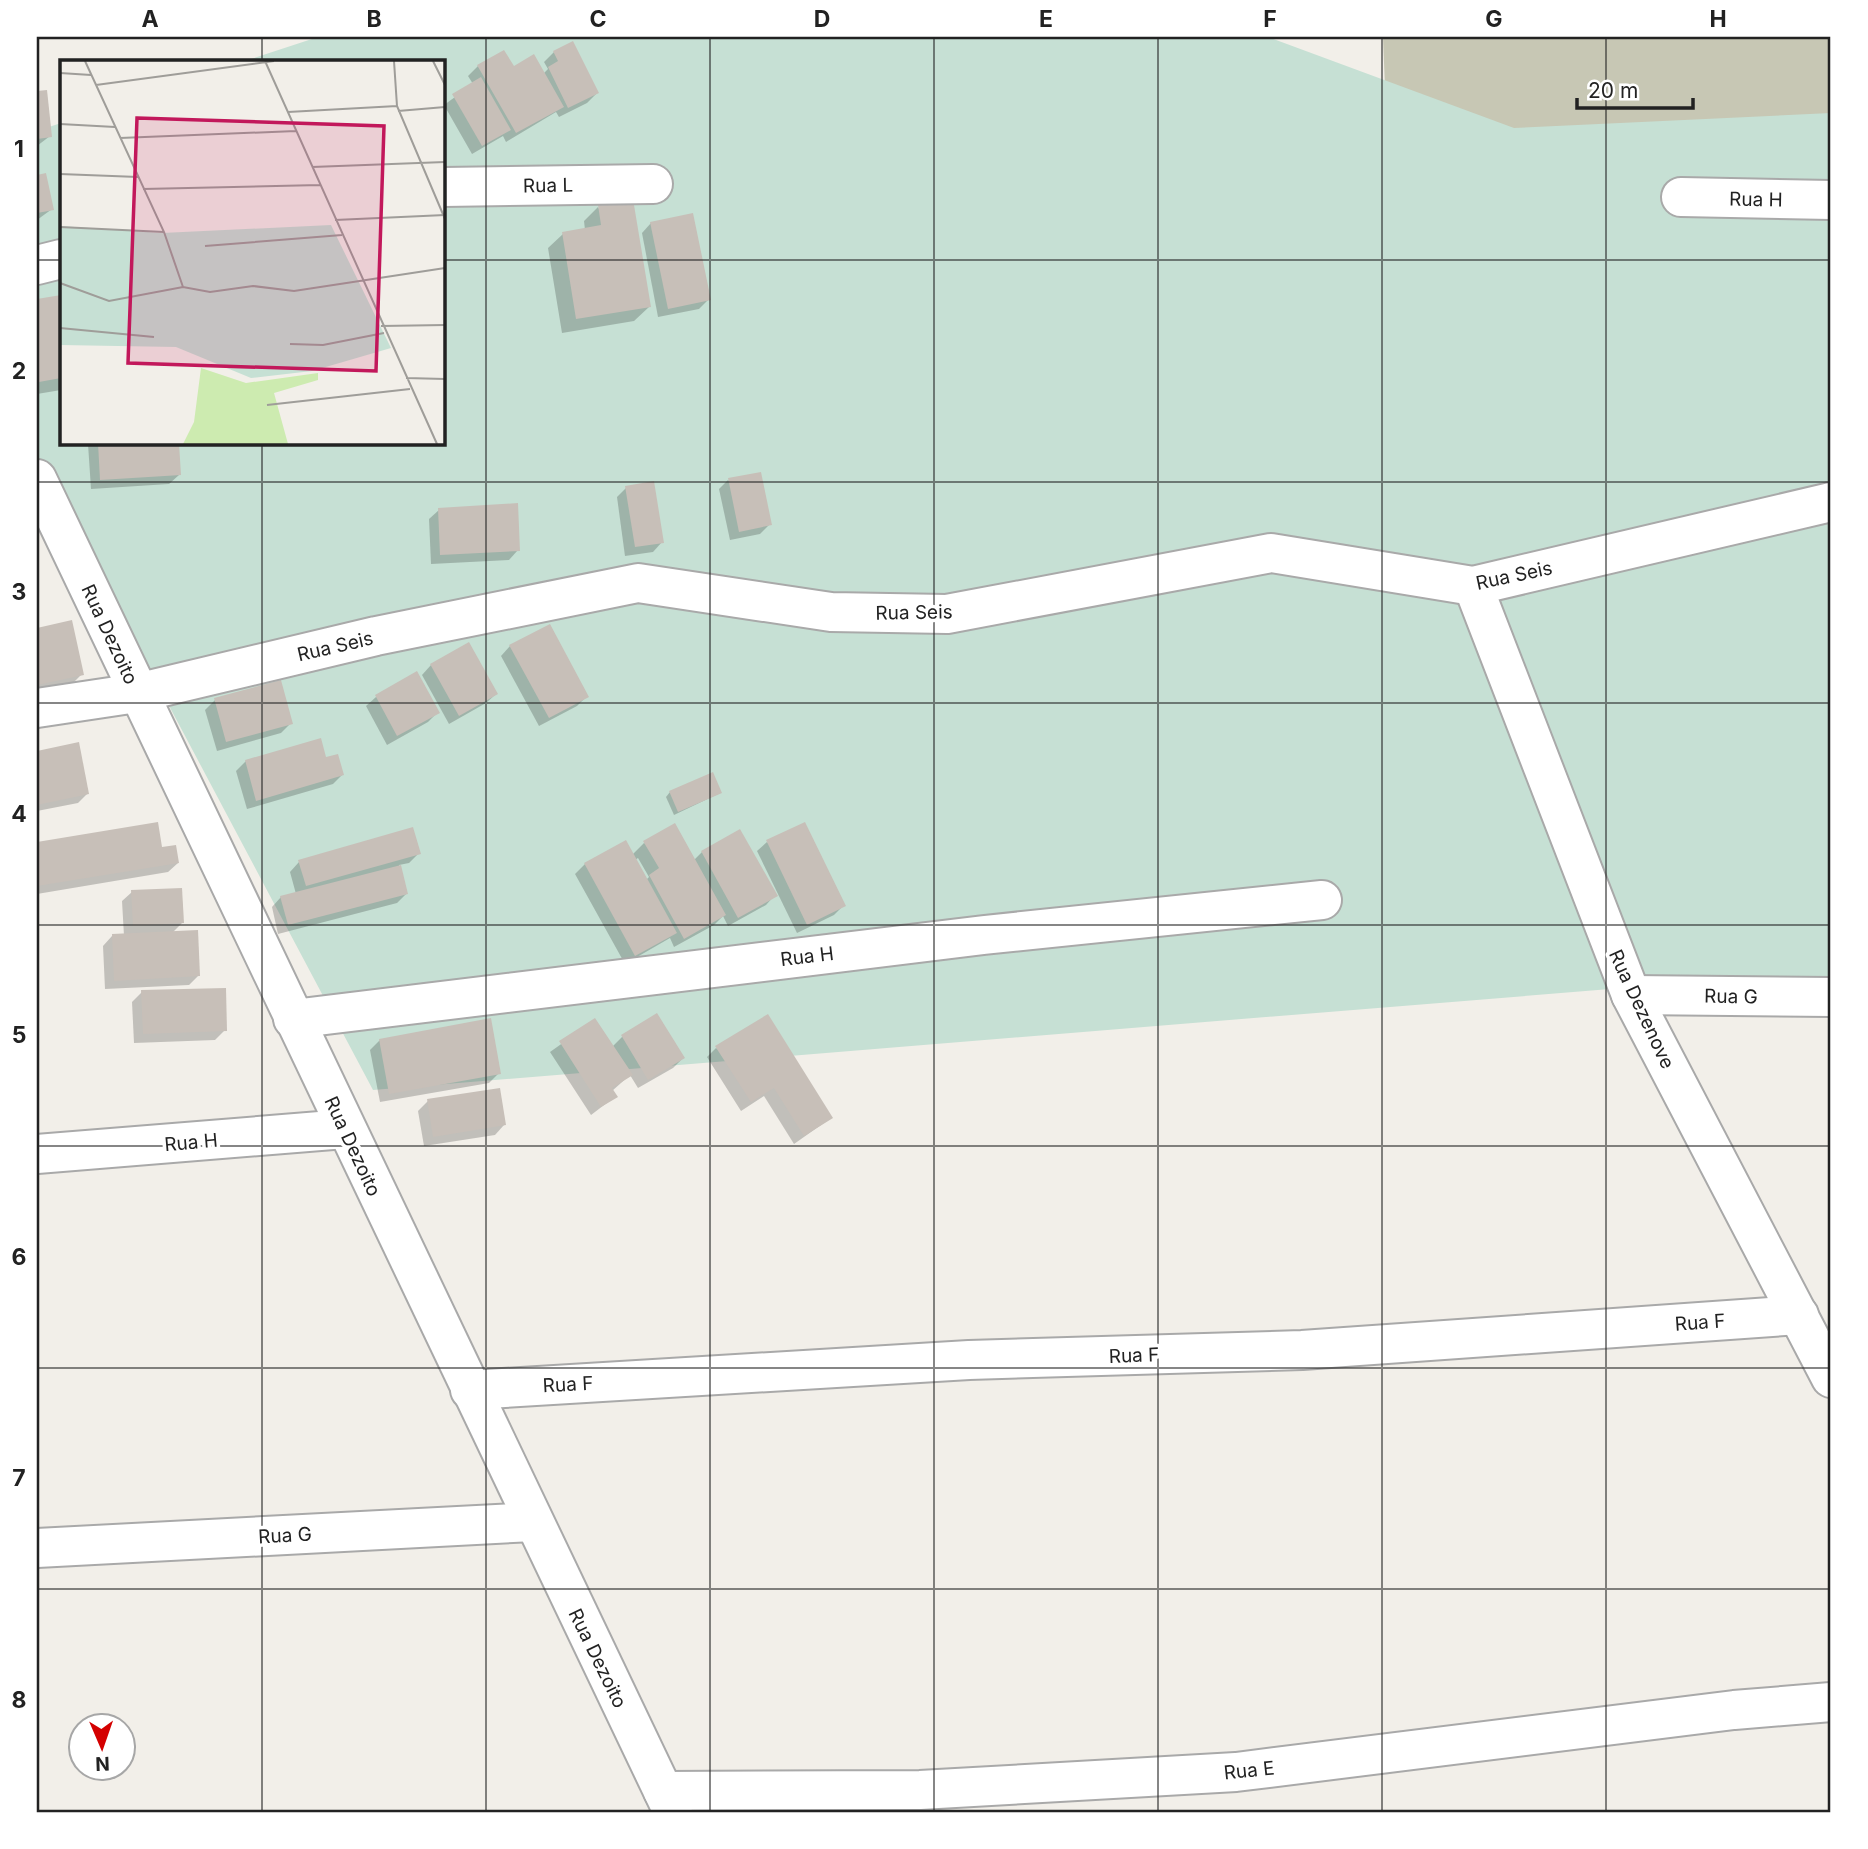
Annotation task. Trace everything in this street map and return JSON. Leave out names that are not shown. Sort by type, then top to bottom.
[{"type":"street","name":"Rua L","points":[[444,187],[653,184]]},
{"type":"street","name":"Rua H","points":[[1681,197],[1831,200]]},
{"type":"street","points":[[37,265],[60,259]]},
{"type":"street","name":"Rua Dezoito","points":[[37,479],[668,1802]]},
{"type":"street","name":"Rua Seis","points":[[37,708],[137,693],[376,636],[639,583],[831,612],[947,614],[1271,553],[1473,586],[1831,502]]},
{"type":"street","name":"Rua Dezenove","points":[[1473,586],[1631,995],[1831,1378]]},
{"type":"street","name":"Rua H","points":[[293,1019],[984,935],[1322,900]]},
{"type":"street","name":"Rua G","points":[[1631,995],[1831,997]]},
{"type":"street","name":"Rua H","points":[[37,1154],[345,1129]]},
{"type":"street","name":"Rua F","points":[[470,1390],[969,1360],[1302,1350],[1799,1315]]},
{"type":"street","name":"Rua G","points":[[37,1548],[533,1522]]},
{"type":"street","name":"Rua E","points":[[668,1802],[1236,1772],[1734,1710],[1831,1702]]},
{"type":"shaded area","points":[[318,37],[1268,37],[1514,128],[1831,113],[1831,993],[1647,986],[373,1090],[37,457],[37,131],[60,123],[60,444],[444,444],[444,60],[248,60]]},
{"type":"shaded area","points":[[1383,37],[1831,37],[1831,173],[1388,165]]},
{"type":"building","points":[[573,41],[599,93],[568,108],[548,67],[558,61],[553,51]]},
{"type":"building","points":[[504,50],[514,66],[534,54],[564,107],[516,133],[477,65]]},
{"type":"building","points":[[481,77],[511,130],[482,146],[452,94]]},
{"type":"building","points":[[47,90],[52,137],[37,139],[37,91]]},
{"type":"building","points":[[46,173],[54,210],[37,213],[37,175]]},
{"type":"building","points":[[633,199],[651,307],[576,319],[562,232],[601,225],[598,205]]},
{"type":"building","points":[[693,213],[711,300],[668,309],[650,222]]},
{"type":"building","points":[[60,295],[60,378],[39,382],[37,299]]},
{"type":"building","points":[[98,444],[179,444],[181,475],[100,480]]},
{"type":"building","points":[[761,472],[772,525],[739,532],[728,478]]},
{"type":"building","points":[[654,481],[664,543],[635,547],[625,486]]},
{"type":"building","points":[[518,503],[520,551],[440,555],[438,508]]},
{"type":"building","points":[[72,620],[84,675],[37,685],[37,628]]},
{"type":"building","points":[[550,624],[589,697],[549,718],[509,645]]},
{"type":"building","points":[[469,642],[498,694],[459,716],[430,664]]},
{"type":"building","points":[[417,671],[440,713],[397,736],[375,695]]},
{"type":"building","points":[[281,680],[293,724],[226,742],[214,698]]},
{"type":"building","points":[[321,738],[326,757],[338,754],[344,775],[256,801],[245,760]]},
{"type":"building","points":[[79,742],[89,794],[37,805],[37,751]]},
{"type":"building","points":[[713,772],[722,793],[678,812],[669,791]]},
{"type":"building","points":[[158,822],[162,847],[176,845],[179,863],[37,886],[37,842]]},
{"type":"building","points":[[805,822],[846,906],[807,925],[766,840]]},
{"type":"building","points":[[675,823],[726,915],[684,939],[649,875],[659,868],[643,841]]},
{"type":"building","points":[[413,827],[421,854],[306,886],[298,860]]},
{"type":"building","points":[[740,829],[778,896],[738,918],[701,851]]},
{"type":"building","points":[[626,840],[677,933],[635,956],[584,863]]},
{"type":"building","points":[[401,865],[408,894],[288,925],[280,896]]},
{"type":"building","points":[[182,888],[184,923],[133,926],[131,890]]},
{"type":"building","points":[[198,930],[200,976],[114,981],[112,934]]},
{"type":"building","points":[[226,988],[227,1031],[143,1034],[141,990]]},
{"type":"building","points":[[657,1013],[685,1058],[648,1080],[621,1035]]},
{"type":"building","points":[[768,1014],[833,1118],[804,1136],[774,1088],[751,1102],[715,1046]]},
{"type":"building","points":[[491,1018],[501,1074],[389,1094],[379,1039]]},
{"type":"building","points":[[595,1018],[633,1075],[612,1088],[618,1097],[601,1107],[559,1041]]},
{"type":"building","points":[[500,1088],[506,1125],[433,1137],[427,1099]]}]
